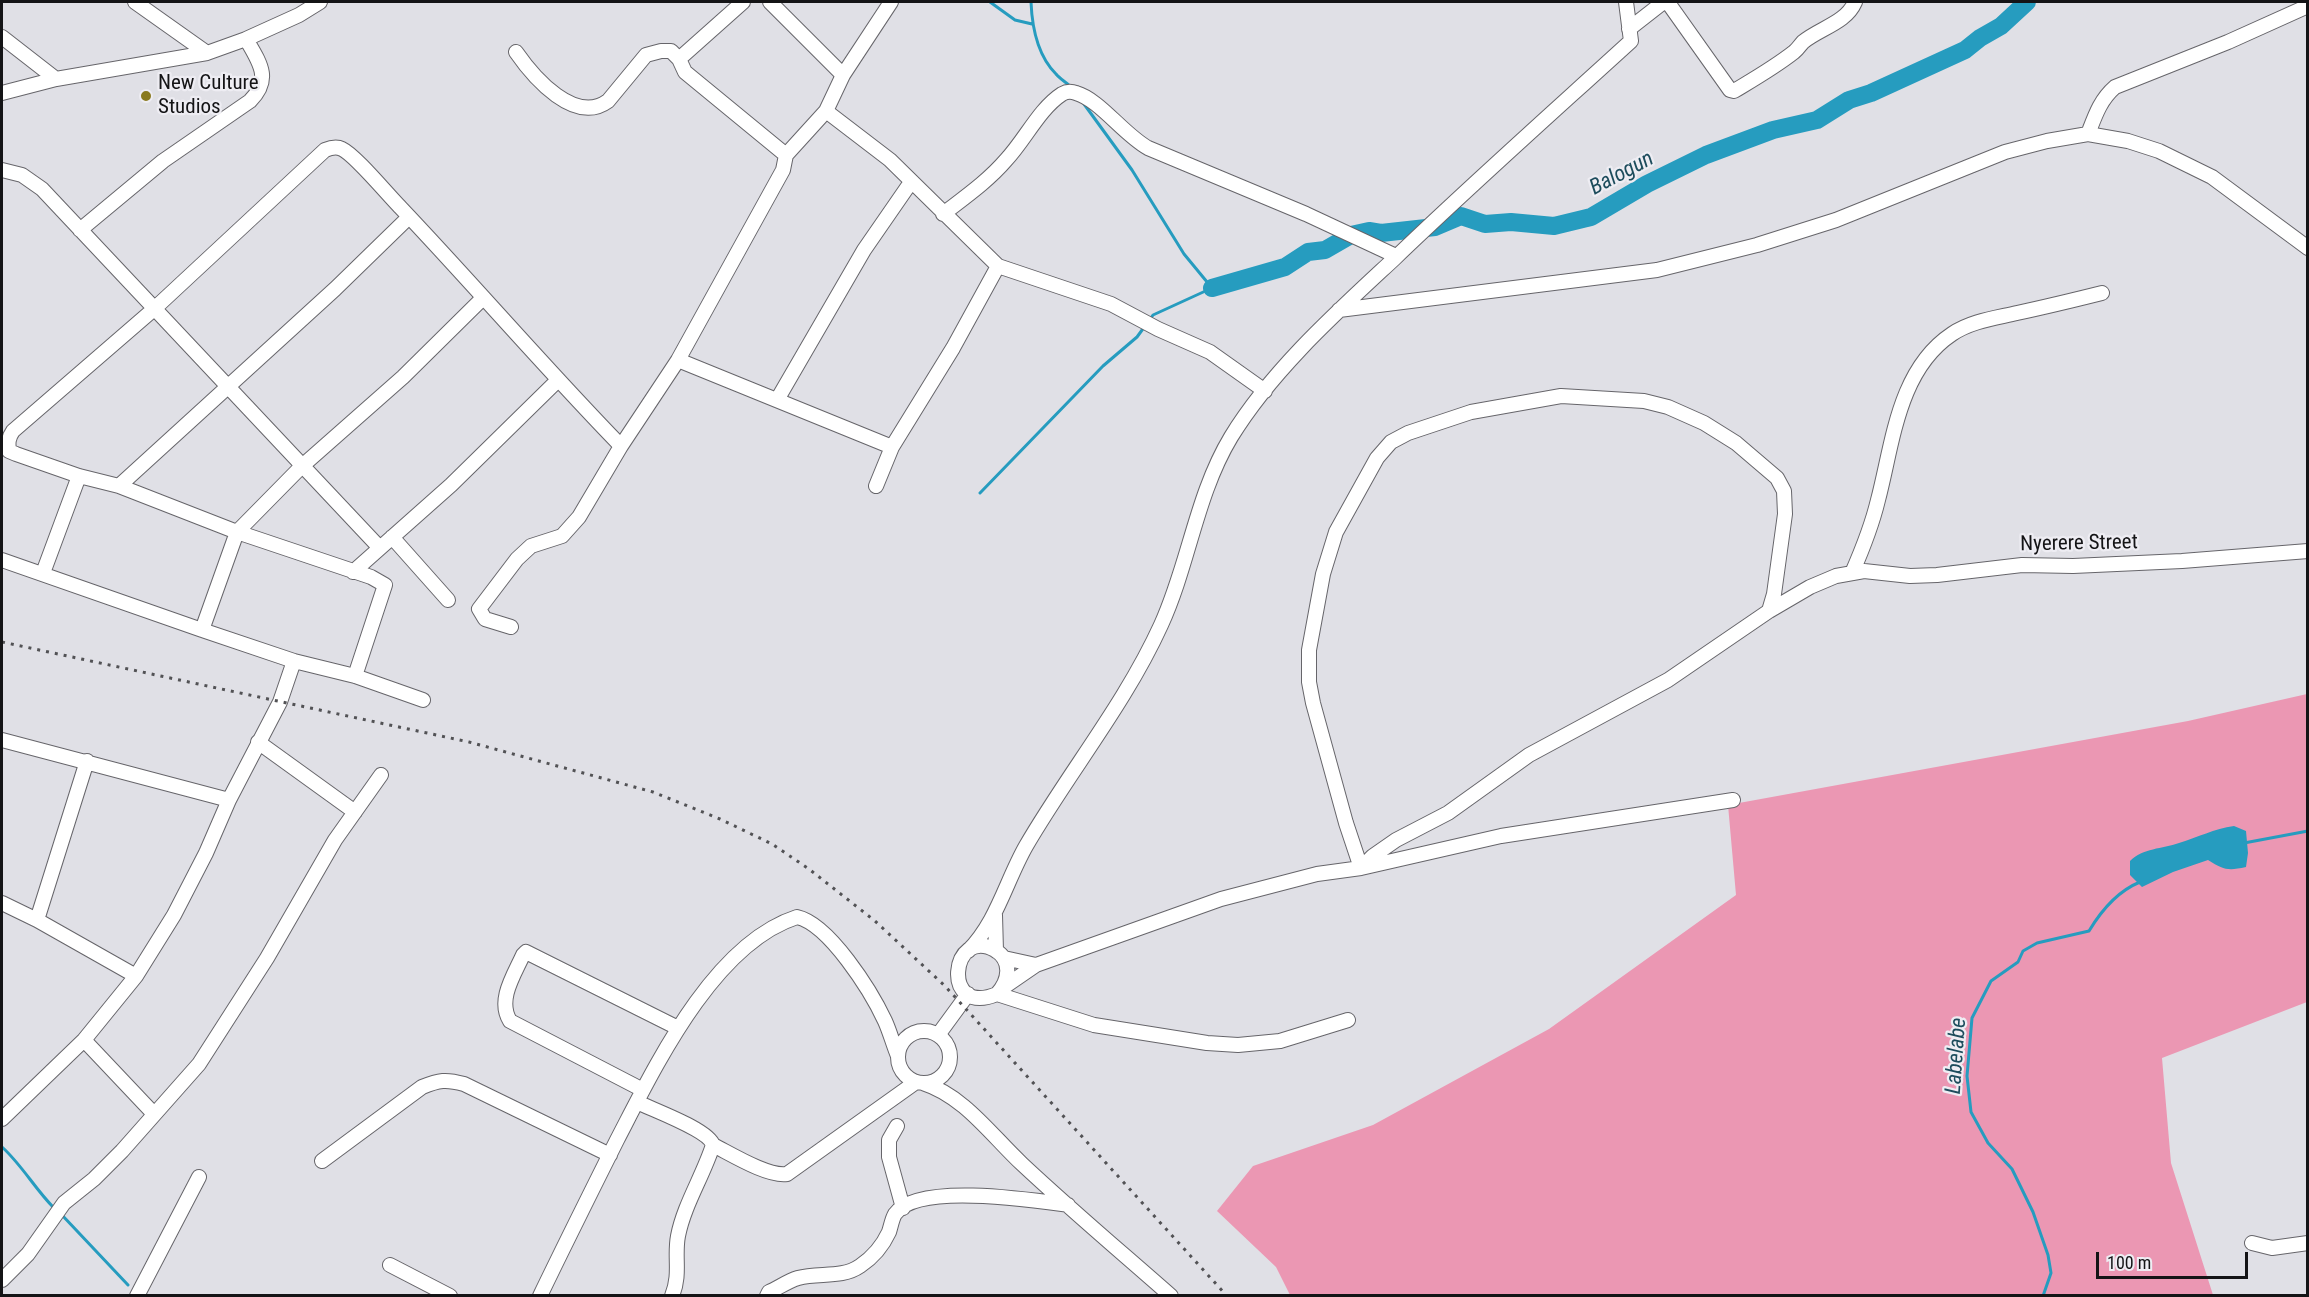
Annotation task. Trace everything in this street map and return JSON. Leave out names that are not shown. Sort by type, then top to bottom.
[{"type":"street","points":[[135,2],[152,6],[207,53]]},
{"type":"street","points":[[2,93],[56,79],[207,53],[247,40],[299,15],[316,2]]},
{"type":"street","points":[[679,59],[743,2]]},
{"type":"street","points":[[770,2],[843,75]]},
{"type":"street","points":[[511,627],[485,619],[479,609],[517,559],[531,546],[562,536],[579,517],[621,446],[678,360],[783,170],[786,155],[826,111],[843,75],[891,2]]},
{"type":"street","points":[[1626,2],[1631,41],[1339,310],[1265,391],[1231,438],[1205,494],[1162,622],[1135,676],[1023,851],[994,915],[980,939],[961,958],[957,967],[957,978],[961,987],[968,994],[977,998],[987,998],[1036,965],[1221,899],[1317,874],[1361,868],[1501,836],[1733,800]]},
{"type":"street","points":[[1629,29],[1666,2],[1730,90],[1734,91],[1797,50],[1803,42],[1830,26],[1850,11],[1855,2]]},
{"type":"street","points":[[2088,134],[2098,108],[2115,87],[2228,42],[2307,6]]},
{"type":"street","points":[[2,37],[56,79]]},
{"type":"street","points":[[80,230],[163,161],[250,101],[259,92],[264,80],[247,40]]},
{"type":"street","points":[[516,52],[523,63],[561,99],[570,105],[588,109],[601,106],[608,101],[646,56],[661,51],[671,51],[679,59],[686,72],[786,155]]},
{"type":"street","points":[[943,214],[1005,162],[1048,107],[1063,93],[1078,94],[1135,141],[1148,148],[1396,256]]},
{"type":"street","points":[[826,111],[890,160],[998,266],[1111,304],[1152,326],[1210,352],[1265,391]]},
{"type":"street","points":[[1339,310],[1657,270],[1757,245],[1836,220],[2005,152],[2047,141],[2088,134],[2149,147],[2212,177],[2307,248]]},
{"type":"street","points":[[355,676],[385,585],[237,532],[119,486],[79,476],[16,454],[9,451],[5,444],[9,437],[16,428],[154,309],[325,150],[331,147],[344,150],[409,217],[557,381],[621,446]]},
{"type":"street","points":[[2,170],[31,179],[379,548]]},
{"type":"street","points":[[777,400],[864,250],[911,182]]},
{"type":"street","points":[[119,486],[335,289],[409,217]]},
{"type":"street","points":[[876,486],[892,447],[953,348],[998,266]]},
{"type":"street","points":[[1852,573],[1869,533],[1899,412],[1912,382],[1930,353],[1953,333],[1983,321],[2102,294]]},
{"type":"street","points":[[202,630],[237,532],[301,467],[404,377],[483,298]]},
{"type":"street","points":[[678,360],[892,447]]},
{"type":"street","points":[[354,572],[451,485],[557,381]]},
{"type":"street","points":[[1361,868],[1346,823],[1313,703],[1309,682],[1309,650],[1323,574],[1336,532],[1377,458],[1391,442],[1408,433],[1470,412],[1561,396],[1644,401],[1668,407],[1704,423],[1736,443],[1777,478],[1784,491],[1785,513],[1774,594],[1769,611]]},
{"type":"street","points":[[43,573],[79,476]]},
{"type":"street","points":[[392,537],[448,600]]},
{"type":"street","name":"Nyerere Street","points":[[1361,868],[1389,845],[1448,813],[1529,755],[1668,680],[1769,611],[1810,587],[1836,576],[1864,571],[1911,576],[1936,575],[2022,565],[2073,566],[2182,561],[2307,550]]},
{"type":"street","points":[[2,560],[294,661],[355,676],[423,700]]},
{"type":"street","points":[[2,1119],[84,1040],[136,976],[174,915],[206,853],[229,800],[280,702],[294,661]]},
{"type":"street","points":[[2,740],[229,800]]},
{"type":"street","points":[[258,742],[355,812]]},
{"type":"street","points":[[37,920],[87,761]]},
{"type":"street","points":[[2,1280],[28,1254],[64,1203],[94,1179],[122,1151],[199,1064],[267,958],[334,840],[381,775]]},
{"type":"street","points":[[2,903],[37,920],[136,976]]},
{"type":"street","points":[[994,915],[1000,955],[1008,968],[1008,978],[1000,991]]},
{"type":"street","points":[[540,1296],[640,1096],[678,1028],[695,1004],[743,949],[789,919],[796,917],[815,925],[871,993],[886,1022],[898,1056]]},
{"type":"street","points":[[968,951],[977,947],[987,947],[1000,955],[1036,965]]},
{"type":"street","points":[[672,1296],[678,1283],[678,1238],[682,1221],[706,1166],[712,1145],[708,1136],[510,1021],[506,1015],[505,1000],[526,952],[678,1028]]},
{"type":"street","points":[[1000,991],[1094,1024],[1228,1044],[1280,1041],[1348,1020]]},
{"type":"street","points":[[938,1035],[968,994]]},
{"type":"street","points":[[886,1022],[912,1034]]},
{"type":"street","points":[[712,1145],[765,1170],[788,1174],[919,1083],[936,1080],[946,1071],[950,1059],[949,1052],[947,1045],[938,1035],[925,1031],[912,1034],[902,1043],[898,1063],[904,1075],[919,1083],[938,1088],[953,1097],[1021,1163],[1170,1296]]},
{"type":"street","points":[[84,1040],[153,1114]]},
{"type":"street","points":[[946,1071],[953,1097]]},
{"type":"street","points":[[322,1161],[422,1087],[435,1081],[449,1079],[464,1084],[610,1155]]},
{"type":"street","points":[[897,1126],[889,1140],[889,1157],[903,1208]]},
{"type":"street","points":[[137,1296],[199,1177]]},
{"type":"street","points":[[766,1296],[769,1292],[798,1278],[845,1274],[860,1266],[878,1250],[888,1234],[895,1214],[912,1202],[944,1196],[990,1196],[1068,1205]]},
{"type":"street","points":[[2252,1244],[2272,1248],[2307,1243]]},
{"type":"street","points":[[390,1265],[450,1296]]},
{"type":"shaded area","points":[[2307,694],[2307,1002],[2162,1058],[2171,1163],[2213,1295],[1290,1295],[1276,1267],[1217,1211],[1253,1166],[1373,1125],[1549,1029],[1736,895],[1728,805],[2188,721]]},
{"type":"water","points":[[2234,826],[2246,831],[2248,853],[2246,867],[2226,869],[2208,860],[2173,872],[2142,887],[2130,875],[2130,861],[2141,854]]},
{"type":"waterway","points":[[990,2],[1015,20],[1032,24]]},
{"type":"waterway","points":[[1031,2],[1034,31],[1044,58],[1058,76],[1071,87]]},
{"type":"waterway","name":"Balogun","points":[[1212,288],[1285,267],[1308,252],[1325,250],[1351,235],[1369,231],[1381,233],[1435,227],[1461,216],[1485,224],[1511,222],[1554,226],[1591,217],[1647,184],[1706,155],[1773,130],[1817,120],[1849,100],[1871,93],[1965,50],[2001,26],[2027,2]]},
{"type":"waterway","points":[[1084,104],[1132,170],[1184,254],[1212,288],[1153,315],[1149,321]]},
{"type":"waterway","points":[[980,493],[1103,366],[1137,337],[1145,326]]},
{"type":"waterway","name":"Labelabe","points":[[2244,843],[2308,831]]},
{"type":"waterway","name":"Labelabe","points":[[2043,1296],[2051,1273],[2048,1255],[2033,1212],[2012,1169],[1988,1143],[1971,1112],[1967,1076],[1972,1018],[1991,981],[2018,962],[2023,951],[2037,943],[2089,931],[2111,902],[2140,882]]},
{"type":"waterway","points":[[2,1147],[54,1208]]},
{"type":"waterway","points":[[61,1214],[128,1285]]},
{"type":"railway","points":[[2,642],[469,742],[653,792],[720,819],[772,844],[809,869],[875,921],[945,986],[1227,1296]]},
{"type":"place","name":"New Culture Studios","points":[[146,96]]}]
